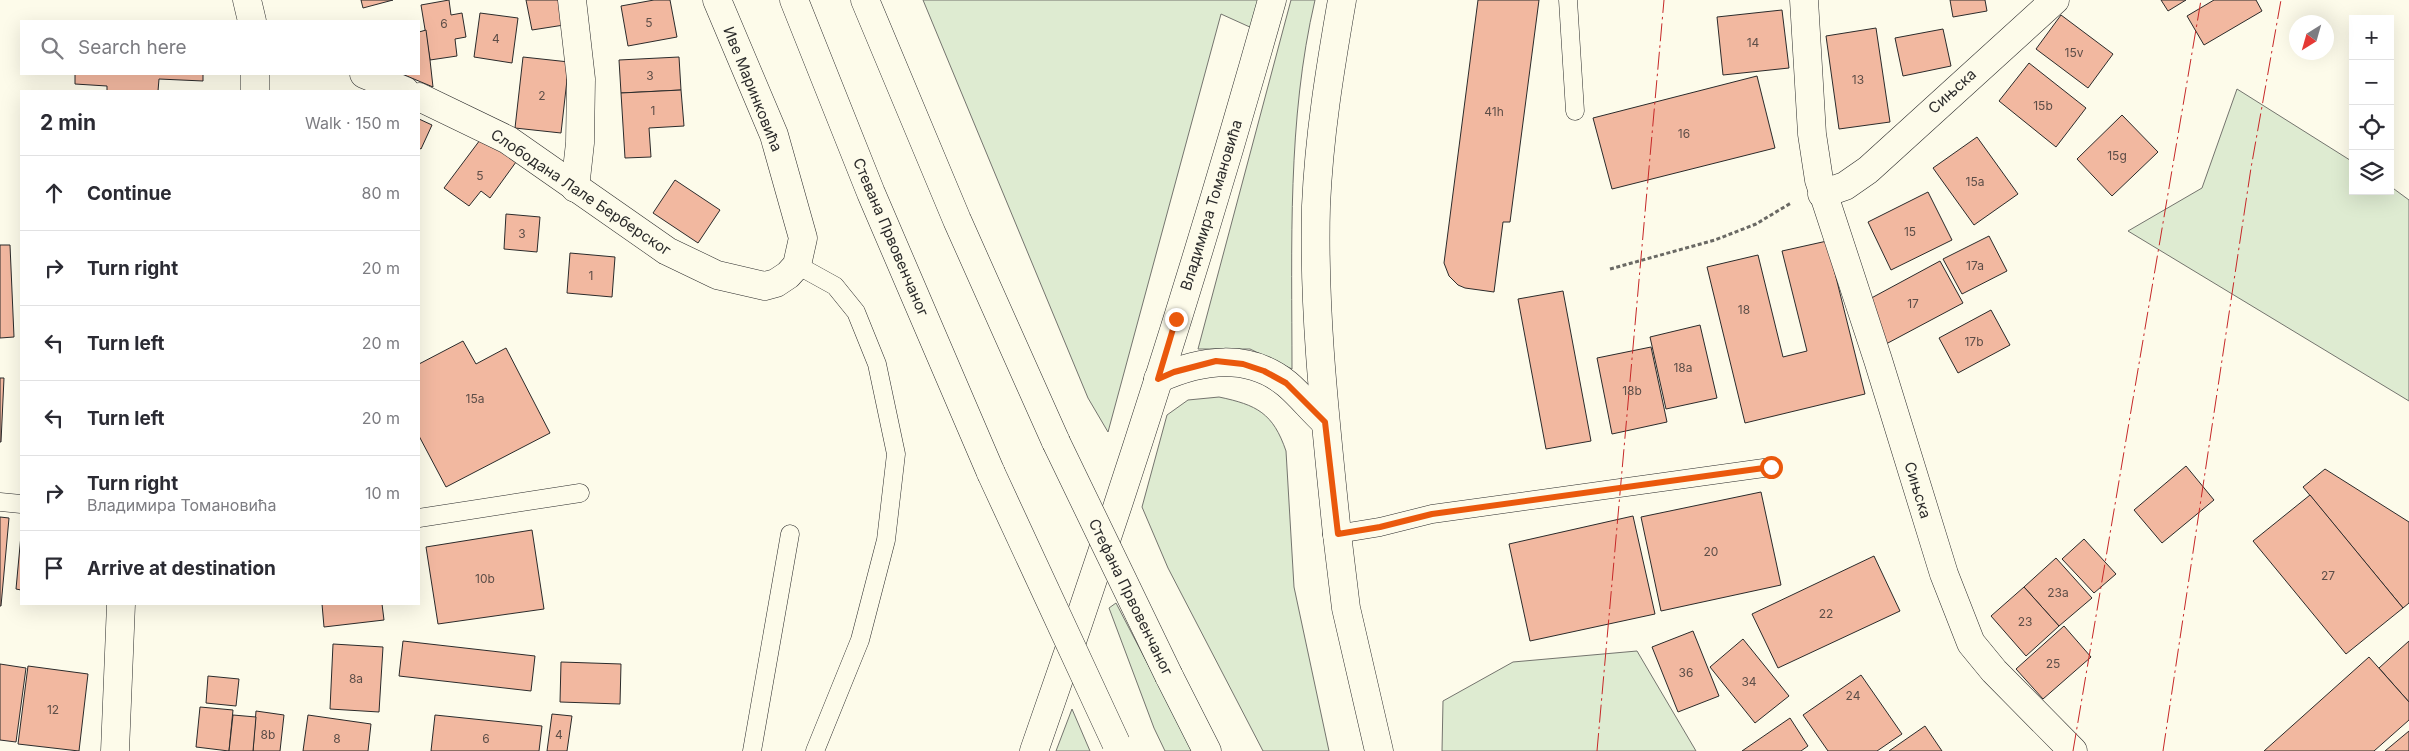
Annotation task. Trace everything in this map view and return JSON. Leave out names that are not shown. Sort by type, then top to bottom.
[{"type":"main road","points":[[247,0],[252,20]]},
{"type":"main road","points":[[572,0],[581,79],[580,143],[574,188]]},
{"type":"main road","name":"Иве Маринковића","points":[[717,0],[774,135],[803,238],[797,265]]},
{"type":"main road","name":"Стевана Првовенчаног","points":[[794,0],[871,193],[991,473],[1118,747]]},
{"type":"main road","name":"Стефана Првовенчаног","points":[[865,0],[957,220],[1056,442],[1168,676],[1207,751]]},
{"type":"main road","name":"Владимира Томановића","points":[[1034,751],[1093,582],[1158,379],[1272,0]]},
{"type":"main road","points":[[1342,0],[1324,105],[1316,206],[1317,336],[1346,608],[1378,751]]},
{"type":"main road","name":"Сињска","points":[[1804,0],[1812,134],[1820,187],[1878,360],[1944,574],[1971,643],[1994,671],[2073,751]]},
{"type":"main road","name":"Сињска","points":[[1820,187],[1845,186],[1868,170],[2055,0]]},
{"type":"main road","points":[[255,75],[255,90]]},
{"type":"main road","points":[[366,75],[403,90]]},
{"type":"main road","name":"Слободана Лале Берберског","points":[[420,97],[508,140],[574,188],[667,251],[717,275],[765,286],[776,283],[788,275],[797,265]]},
{"type":"main road","points":[[1158,379],[1174,372],[1216,361],[1243,364],[1264,371],[1286,383],[1325,422]]},
{"type":"main road","points":[[115,751],[121,605]]},
{"type":"lane","points":[[1568,0],[1575,111]]},
{"type":"lane","points":[[797,265],[835,286],[856,312],[878,364],[896,454],[886,540],[860,640],[822,738],[815,751]]},
{"type":"lane","points":[[1338,534],[1380,527],[1432,514],[1771,467]]},
{"type":"lane","points":[[420,518],[580,493]]},
{"type":"lane","points":[[0,502],[20,504]]},
{"type":"lane","points":[[752,751],[790,534]]},
{"type":"path","points":[[1610,269],[1715,240],[1756,224],[1820,187]]},
{"type":"green space","points":[[923,0],[1272,0],[1263,33],[1221,14],[1108,432],[1088,398]]},
{"type":"green space","points":[[1291,0],[1315,0],[1306,45],[1295,137],[1292,230],[1292,369],[1250,349],[1198,349]]},
{"type":"green space","points":[[2237,89],[2349,159],[2349,195],[2394,195],[2394,189],[2409,200],[2409,401],[2128,231],[2202,188]]},
{"type":"green space","points":[[1219,397],[1244,403],[1262,413],[1275,428],[1286,451],[1294,587],[1329,751],[1263,751],[1168,568],[1142,507],[1167,415],[1188,400]]},
{"type":"green space","points":[[1116,603],[1193,751],[1165,751],[1154,728],[1109,608]]},
{"type":"green space","points":[[1637,651],[1696,751],[1442,751],[1443,701],[1513,662]]},
{"type":"green space","points":[[1072,709],[1090,751],[1056,751]]},
{"type":"building","points":[[361,0],[393,0],[363,8]]},
{"type":"building","points":[[449,0],[451,15],[462,13],[466,37],[455,39],[457,56],[430,60],[421,5]]},
{"type":"building","points":[[526,0],[559,0],[564,25],[532,30]]},
{"type":"building","points":[[654,0],[670,0],[677,37],[628,46],[621,6]]},
{"type":"building","points":[[1478,0],[1539,0],[1510,222],[1503,222],[1494,292],[1465,288],[1458,285],[1449,276],[1444,263]]},
{"type":"building","points":[[1950,0],[1985,0],[1987,11],[1953,17]]},
{"type":"building","points":[[2161,0],[2186,0],[2168,11]]},
{"type":"building","points":[[2214,0],[2256,0],[2262,11],[2204,45],[2187,16]]},
{"type":"building","points":[[1782,10],[1789,68],[1723,75],[1717,17]]},
{"type":"building","points":[[480,13],[518,18],[512,63],[474,57]]},
{"type":"building","points":[[2061,15],[2113,54],[2088,88],[2036,49]]},
{"type":"building","points":[[1876,28],[1890,122],[1839,129],[1826,36]]},
{"type":"building","points":[[1943,29],[1951,66],[1903,76],[1895,38]]},
{"type":"building","points":[[426,30],[433,87],[404,75],[420,75],[420,32]]},
{"type":"building","points":[[523,57],[569,62],[561,133],[515,128]]},
{"type":"building","points":[[679,57],[681,90],[621,93],[619,60]]},
{"type":"building","points":[[2029,63],[2086,108],[2056,147],[1999,101]]},
{"type":"building","points":[[75,75],[203,75],[203,81],[159,79],[158,90],[107,90],[107,86],[75,84]]},
{"type":"building","points":[[1757,76],[1775,148],[1612,189],[1593,118]]},
{"type":"building","points":[[681,90],[684,126],[649,128],[651,157],[625,158],[621,93]]},
{"type":"building","points":[[2122,115],[2158,152],[2112,196],[2077,159]]},
{"type":"building","points":[[420,119],[432,125],[420,148]]},
{"type":"building","points":[[483,136],[516,162],[490,198],[481,191],[469,206],[444,188]]},
{"type":"building","points":[[1977,137],[2018,194],[1974,225],[1933,168]]},
{"type":"building","points":[[675,180],[720,210],[698,243],[653,213]]},
{"type":"building","points":[[1928,192],[1952,240],[1891,270],[1868,222]]},
{"type":"building","points":[[506,214],[540,217],[537,252],[504,249]]},
{"type":"building","points":[[1989,236],[2007,271],[1962,294],[1943,259]]},
{"type":"building","points":[[1827,241],[1865,394],[1745,423],[1707,267],[1758,255],[1783,357],[1807,351],[1782,251]]},
{"type":"building","points":[[0,245],[10,245],[14,337],[0,338]]},
{"type":"building","points":[[570,253],[615,257],[612,297],[567,293]]},
{"type":"building","points":[[1940,261],[1963,303],[1886,344],[1864,302]]},
{"type":"building","points":[[1563,291],[1591,441],[1546,449],[1518,299]]},
{"type":"building","points":[[1991,310],[2010,345],[1958,373],[1939,338]]},
{"type":"building","points":[[1700,325],[1717,398],[1666,409],[1650,337]]},
{"type":"building","points":[[463,341],[476,364],[506,348],[550,433],[446,487],[420,438],[420,363]]},
{"type":"building","points":[[1651,347],[1667,422],[1612,434],[1597,358]]},
{"type":"building","points":[[0,378],[4,378],[1,442],[0,442]]},
{"type":"building","points":[[2186,466],[2214,500],[2162,543],[2134,510]]},
{"type":"building","points":[[2325,469],[2409,522],[2409,603],[2403,608],[2303,487]]},
{"type":"building","points":[[1761,492],[1781,585],[1661,611],[1641,517]]},
{"type":"building","points":[[2310,495],[2403,608],[2346,654],[2253,541]]},
{"type":"building","points":[[1633,516],[1655,614],[1530,641],[1509,544]]},
{"type":"building","points":[[0,517],[9,518],[1,606],[0,606]]},
{"type":"building","points":[[532,530],[544,609],[438,624],[426,547]]},
{"type":"building","points":[[2084,539],[2116,574],[2094,593],[2062,559]]},
{"type":"building","points":[[20,546],[20,590],[16,589]]},
{"type":"building","points":[[1874,556],[1900,611],[1778,668],[1752,614]]},
{"type":"building","points":[[2056,558],[2092,598],[2059,626],[2024,587]]},
{"type":"building","points":[[2024,587],[2059,626],[2026,656],[1991,616]]},
{"type":"building","points":[[322,605],[382,605],[384,620],[324,627]]},
{"type":"building","points":[[2064,626],[2091,657],[2043,699],[2016,669]]},
{"type":"building","points":[[1693,631],[1719,696],[1678,712],[1652,647]]},
{"type":"building","points":[[1743,639],[1789,696],[1755,723],[1710,667]]},
{"type":"building","points":[[403,641],[535,656],[531,691],[399,676]]},
{"type":"building","points":[[2409,641],[2409,702],[2379,668]]},
{"type":"building","points":[[333,644],[383,647],[379,712],[330,709]]},
{"type":"building","points":[[2369,657],[2409,702],[2409,720],[2374,751],[2264,751]]},
{"type":"building","points":[[561,662],[621,664],[620,704],[560,702]]},
{"type":"building","points":[[0,664],[26,668],[16,742],[0,740]]},
{"type":"building","points":[[28,666],[88,674],[79,751],[18,744]]},
{"type":"building","points":[[1861,675],[1902,734],[1877,751],[1828,751],[1803,715]]},
{"type":"building","points":[[208,676],[239,679],[236,706],[206,703]]},
{"type":"building","points":[[200,707],[233,710],[229,751],[196,747]]},
{"type":"building","points":[[256,711],[284,715],[280,751],[253,751]]},
{"type":"building","points":[[552,714],[572,716],[567,751],[547,751]]},
{"type":"building","points":[[233,715],[256,717],[253,751],[229,751]]},
{"type":"building","points":[[308,715],[371,724],[368,751],[303,751]]},
{"type":"building","points":[[435,715],[542,726],[539,751],[431,751]]},
{"type":"building","points":[[1790,718],[1808,746],[1801,751],[1742,751]]},
{"type":"building","points":[[1925,726],[1942,751],[1889,751]]},
{"type":"building","points":[[2409,731],[2409,751],[2385,751]]},
{"type":"power","points":[[1597,751],[1664,0]]},
{"type":"power","points":[[2073,751],[2201,0]]},
{"type":"power","points":[[2163,751],[2251,168],[2281,0]]},
{"type":"route","points":[[1176,319],[1158,379],[1174,372],[1216,361],[1243,364],[1264,371],[1286,383],[1325,422],[1338,534],[1380,527],[1432,514],[1771,467]]}]
